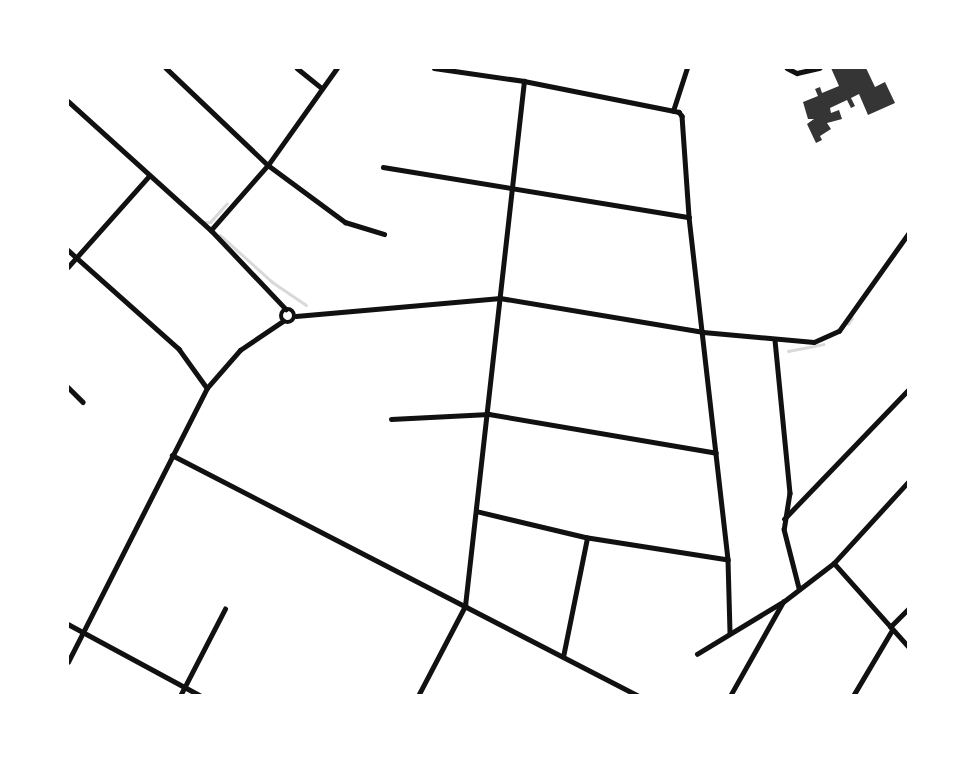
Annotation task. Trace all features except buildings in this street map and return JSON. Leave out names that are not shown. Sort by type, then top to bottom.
[{"type":"street","points":[[166,68],[268,165],[345,222],[384,234]]},
{"type":"street","points":[[297,68],[322,88]]},
{"type":"street","points":[[211,230],[268,165],[336,68]]},
{"type":"street","points":[[434,68],[524,82],[679,112],[684,120],[689,217],[728,560],[730,633]]},
{"type":"street","points":[[673,111],[687,68]]},
{"type":"street","points":[[787,68],[797,74],[819,68]]},
{"type":"street","points":[[418,696],[465,606],[478,512],[524,82]]},
{"type":"street","points":[[68,101],[211,230],[286,309]]},
{"type":"street","points":[[383,167],[689,217]]},
{"type":"street","points":[[68,267],[149,176]]},
{"type":"street","points":[[296,316],[500,298],[703,332],[775,340],[814,342],[839,331],[908,234]]},
{"type":"street","points":[[68,250],[179,349],[207,388]]},
{"type":"street","points":[[283,321],[281,314],[286,309],[292,309],[296,316]]},
{"type":"street","points":[[68,662],[81,632],[207,388],[240,350],[283,321],[292,322],[296,316]]},
{"type":"street","points":[[775,340],[790,493],[784,520],[799,588]]},
{"type":"street","points":[[68,388],[82,402]]},
{"type":"street","points":[[784,520],[908,390]]},
{"type":"street","points":[[391,418],[489,414],[716,452]]},
{"type":"street","points":[[172,455],[639,696]]},
{"type":"street","points":[[697,654],[783,602],[834,563],[908,482]]},
{"type":"street","points":[[478,512],[586,538],[728,560]]},
{"type":"street","points":[[563,657],[586,538]]},
{"type":"street","points":[[834,563],[908,646]]},
{"type":"street","points":[[738,696],[731,694],[783,602]]},
{"type":"street","points":[[180,696],[225,609]]},
{"type":"street","points":[[853,696],[891,628],[908,609]]},
{"type":"street","points":[[68,624],[201,696]]},
{"type":"waterway","points":[[204,222],[210,222],[227,203]]},
{"type":"waterway","points":[[220,235],[272,282],[306,305]]},
{"type":"waterway","points":[[848,324],[852,318]]},
{"type":"waterway","points":[[788,351],[823,344]]}]
